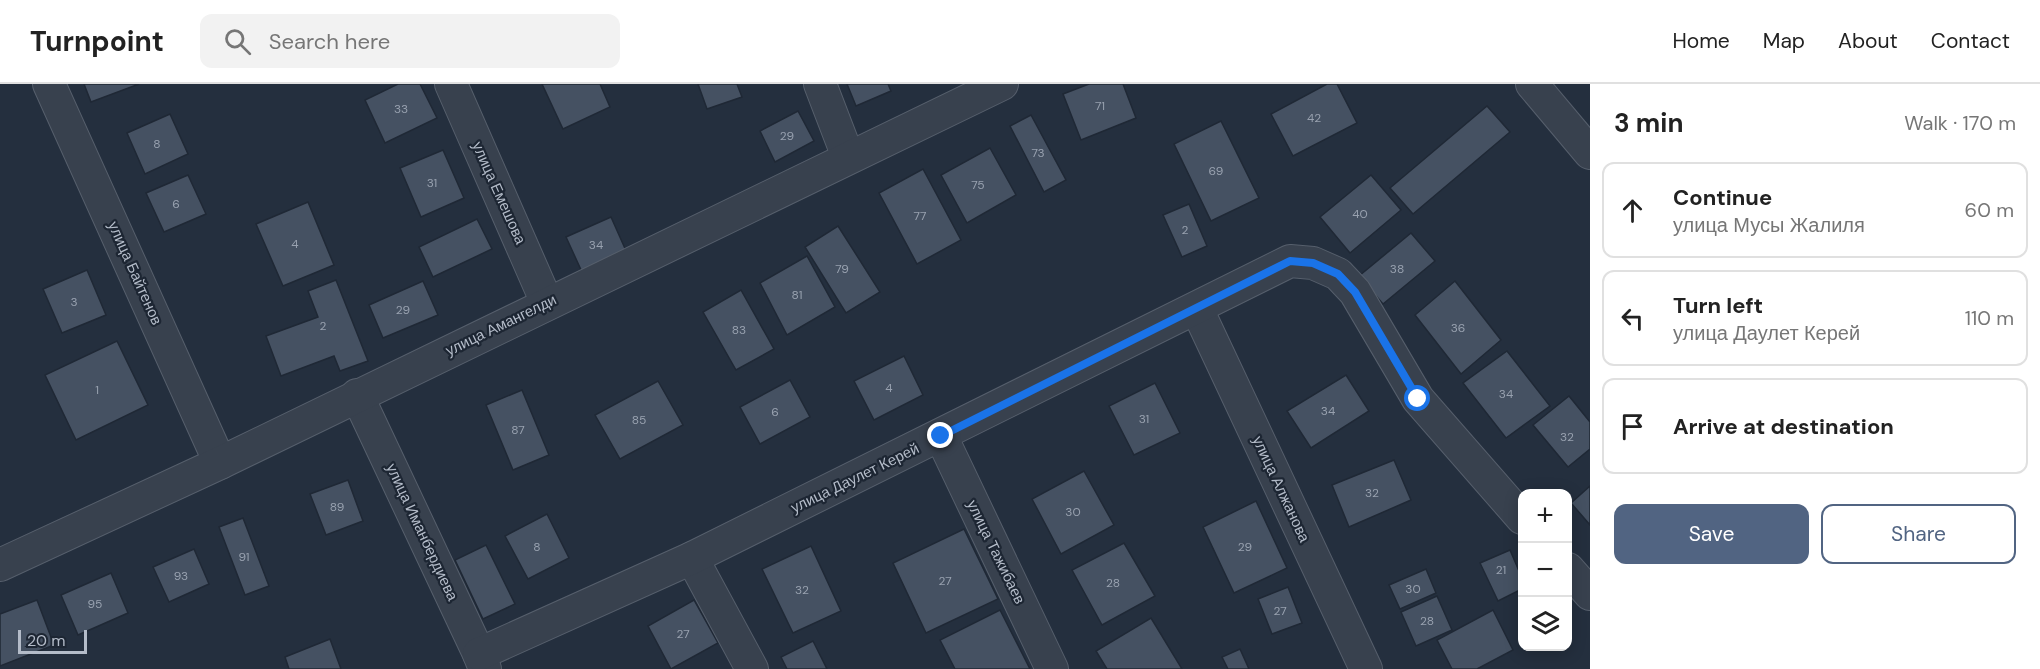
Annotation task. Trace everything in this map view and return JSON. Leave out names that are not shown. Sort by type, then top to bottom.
[{"type":"street","name":"улица Байтенов","points":[[49,84],[220,463]]},
{"type":"street","name":"улица Емешова","points":[[451,84],[547,303]]},
{"type":"street","points":[[820,84],[848,157]]},
{"type":"street","name":"улица Амангелди","points":[[0,565],[220,463],[1002,84]]},
{"type":"street","points":[[1532,84],[1590,153]]},
{"type":"street","name":"улица Даулет Керей","points":[[482,662],[1290,261],[1313,263],[1338,274],[1355,292],[1418,399],[1518,513]]},
{"type":"street","name":"улица Алжанова","points":[[1197,309],[1366,669]]},
{"type":"street","name":"улица Иманбердиева","points":[[357,395],[482,662]]},
{"type":"street","name":"улица Тажибаев","points":[[941,436],[1052,669]]},
{"type":"street","points":[[692,558],[752,669]]},
{"type":"street","points":[[1572,574],[1590,594]]},
{"type":"building","points":[[84,84],[139,84],[91,102]]},
{"type":"building","points":[[398,84],[420,84],[437,118],[385,143],[365,100]]},
{"type":"building","points":[[542,84],[600,84],[610,107],[563,129]]},
{"type":"building","points":[[698,84],[737,84],[742,97],[707,109]]},
{"type":"building","points":[[847,84],[888,84],[891,91],[856,106]]},
{"type":"building","points":[[1089,84],[1123,84],[1136,118],[1081,140],[1063,94]]},
{"type":"building","points":[[1327,84],[1337,84],[1357,123],[1293,156],[1271,114]]},
{"type":"building","points":[[1487,106],[1510,132],[1413,214],[1390,188]]},
{"type":"building","points":[[798,111],[814,141],[775,162],[760,131]]},
{"type":"building","points":[[170,114],[188,154],[145,174],[127,133]]},
{"type":"building","points":[[1031,115],[1066,180],[1044,192],[1010,126]]},
{"type":"building","points":[[1221,121],[1259,198],[1211,221],[1174,144]]},
{"type":"building","points":[[990,148],[1016,195],[967,223],[941,175]]},
{"type":"building","points":[[443,150],[464,198],[421,217],[400,168]]},
{"type":"building","points":[[923,169],[961,240],[917,264],[879,193]]},
{"type":"building","points":[[188,175],[206,214],[164,232],[146,193]]},
{"type":"building","points":[[1371,175],[1401,210],[1350,253],[1320,217]]},
{"type":"building","points":[[308,202],[334,265],[283,286],[256,224]]},
{"type":"building","points":[[1189,204],[1207,246],[1182,257],[1163,215]]},
{"type":"building","points":[[611,217],[627,253],[582,272],[566,237]]},
{"type":"building","points":[[477,219],[492,249],[433,277],[419,247]]},
{"type":"building","points":[[838,226],[880,292],[846,313],[805,247]]},
{"type":"building","points":[[1411,233],[1435,261],[1383,304],[1359,276]]},
{"type":"building","points":[[807,256],[835,307],[787,335],[760,283]]},
{"type":"building","points":[[87,270],[106,315],[62,333],[43,289]]},
{"type":"building","points":[[336,280],[368,361],[340,371],[334,356],[281,376],[266,336],[318,317],[308,291]]},
{"type":"building","points":[[423,281],[438,315],[383,338],[369,305]]},
{"type":"building","points":[[1455,281],[1501,340],[1461,374],[1415,315]]},
{"type":"building","points":[[741,290],[774,349],[736,370],[703,312]]},
{"type":"building","points":[[117,341],[148,405],[76,440],[45,375]]},
{"type":"building","points":[[1507,351],[1550,406],[1506,438],[1463,383]]},
{"type":"building","points":[[904,356],[923,395],[874,420],[854,381]]},
{"type":"building","points":[[1346,375],[1369,411],[1311,448],[1287,411]]},
{"type":"building","points":[[790,380],[810,417],[760,444],[740,407]]},
{"type":"building","points":[[658,381],[683,425],[620,459],[595,415]]},
{"type":"building","points":[[1155,383],[1180,433],[1134,455],[1109,406]]},
{"type":"building","points":[[522,390],[549,455],[513,470],[486,405]]},
{"type":"building","points":[[1569,396],[1590,422],[1590,449],[1568,467],[1533,425]]},
{"type":"building","points":[[1394,460],[1411,500],[1349,527],[1332,485]]},
{"type":"building","points":[[1084,471],[1114,525],[1061,554],[1032,499]]},
{"type":"building","points":[[348,480],[363,521],[326,535],[310,494]]},
{"type":"building","points":[[1590,486],[1590,525],[1572,504]]},
{"type":"building","points":[[1256,501],[1287,568],[1234,593],[1203,527]]},
{"type":"building","points":[[547,514],[569,558],[528,579],[505,536]]},
{"type":"building","points":[[243,518],[269,586],[245,595],[219,527]]},
{"type":"building","points":[[964,529],[998,599],[926,633],[893,563]]},
{"type":"building","points":[[1124,543],[1155,596],[1102,625],[1072,570]]},
{"type":"building","points":[[486,545],[515,604],[483,619],[455,560]]},
{"type":"building","points":[[811,546],[841,611],[793,633],[762,569]]},
{"type":"building","points":[[194,549],[209,584],[169,602],[153,567]]},
{"type":"building","points":[[1510,550],[1518,569],[1518,591],[1498,601],[1480,563]]},
{"type":"building","points":[[1426,569],[1436,593],[1400,609],[1389,585]]},
{"type":"building","points":[[111,573],[128,613],[78,635],[61,595]]},
{"type":"building","points":[[1288,587],[1302,623],[1272,634],[1258,599]]},
{"type":"building","points":[[1437,596],[1452,630],[1416,646],[1401,612]]},
{"type":"building","points":[[37,600],[54,645],[0,666],[0,614]]},
{"type":"building","points":[[694,600],[718,643],[671,669],[648,626]]},
{"type":"building","points":[[1000,610],[1030,669],[955,669],[940,640]]},
{"type":"building","points":[[1493,610],[1513,650],[1477,669],[1452,669],[1437,640]]},
{"type":"building","points":[[1151,618],[1182,669],[1107,669],[1096,651]]},
{"type":"building","points":[[330,639],[341,669],[289,669],[285,657]]},
{"type":"building","points":[[813,641],[827,669],[787,669],[781,657]]},
{"type":"building","points":[[1240,649],[1249,669],[1228,669],[1222,657]]},
{"type":"route","points":[[941,436],[1290,261],[1313,263],[1338,274],[1355,292],[1418,399]]}]
